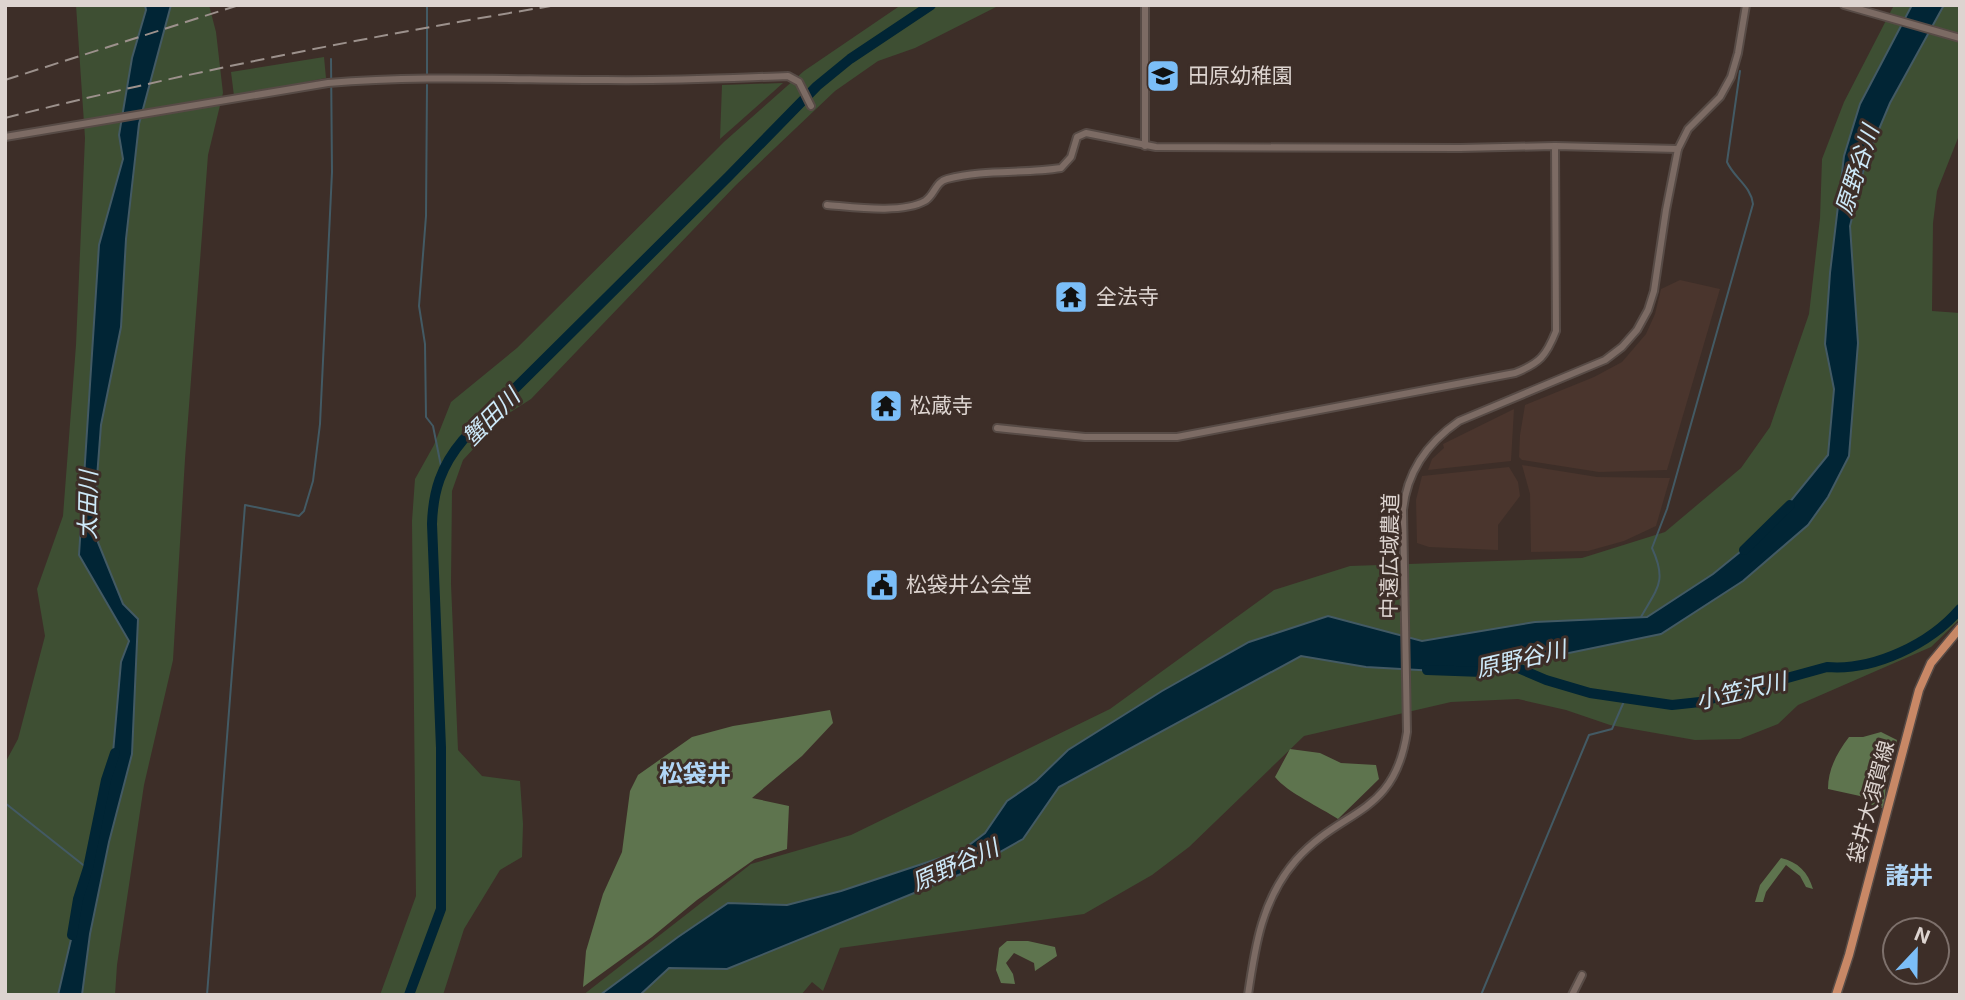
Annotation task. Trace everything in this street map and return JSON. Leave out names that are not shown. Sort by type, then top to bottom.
[{"type":"main road","name":"袋井大須賀線","points":[[1836,995],[1852,945],[1919,690],[1931,663],[1960,628]]},
{"type":"street","points":[[1145,5],[1145,146]]},
{"type":"street","name":"中遠広域農道","points":[[1248,995],[1260,925],[1275,892],[1296,860],[1312,844],[1373,803],[1388,785],[1402,758],[1408,705],[1403,510],[1408,485],[1417,463],[1437,437],[1459,421],[1605,360],[1622,347],[1637,330],[1654,291],[1678,149],[1688,129],[1720,97],[1731,77],[1746,5]]},
{"type":"street","points":[[1844,5],[1960,38]]},
{"type":"street","points":[[5,137],[358,80],[609,80],[788,76],[799,82],[811,106]]},
{"type":"street","points":[[827,205],[870,208],[911,206],[929,197],[945,179],[1061,168],[1071,156],[1077,137],[1082,133],[1107,136],[1145,146],[1555,146],[1678,149]]},
{"type":"street","points":[[997,428],[1085,437],[1177,437],[1515,373],[1536,365],[1550,346],[1556,331],[1555,146]]},
{"type":"street","points":[[1572,995],[1582,975]]},
{"type":"shaded area","points":[[1680,280],[1720,289],[1667,470],[1599,472],[1522,460],[1519,457],[1520,435],[1525,405],[1594,377],[1622,362],[1646,334],[1655,314],[1661,289]]},
{"type":"shaded area","points":[[1514,409],[1511,461],[1428,470],[1432,459],[1444,448],[1443,444]]},
{"type":"shaded area","points":[[1522,465],[1597,477],[1670,478],[1656,526],[1624,541],[1588,551],[1531,552],[1530,494]]},
{"type":"shaded area","points":[[1509,467],[1518,482],[1520,496],[1498,525],[1498,550],[1429,547],[1417,543],[1416,500],[1422,476]]},
{"type":"green space","points":[[76,5],[209,5],[216,32],[223,93],[208,155],[173,660],[144,785],[117,965],[115,995],[82,995],[90,934],[109,842],[132,754],[129,640],[121,662],[112,764],[58,995],[5,995],[5,763],[18,739],[45,636],[37,589],[63,516],[76,345],[85,138]]},
{"type":"green space","points":[[901,5],[1000,5],[915,48],[878,61],[835,91],[736,185],[531,399],[503,417],[463,460],[452,491],[451,584],[458,750],[482,776],[520,781],[522,857],[500,870],[464,929],[443,995],[380,995],[416,896],[412,521],[415,479],[434,445],[451,402],[517,348],[725,141],[804,71]]},
{"type":"green space","points":[[1894,5],[1960,5],[1960,133],[1937,191],[1933,223],[1932,311],[1960,313],[1960,619],[1931,647],[1798,705],[1778,724],[1740,739],[1695,740],[1610,725],[1566,710],[1518,699],[1451,702],[1304,736],[1189,847],[1152,875],[1084,914],[840,948],[823,991],[812,982],[801,995],[583,995],[751,864],[851,835],[1110,709],[1274,590],[1350,566],[1582,558],[1665,532],[1741,468],[1770,427],[1809,314],[1820,218],[1822,159],[1844,102]]},
{"type":"green space","points":[[324,57],[326,78],[234,96],[231,72]]},
{"type":"green space","points":[[783,83],[720,139],[722,85]]},
{"type":"green space","points":[[830,710],[833,723],[802,756],[752,798],[789,806],[787,849],[755,859],[583,987],[586,951],[603,894],[622,852],[630,791],[638,775],[692,737],[733,726]]},
{"type":"green space","points":[[1881,732],[1897,740],[1886,783],[1884,808],[1875,807],[1860,796],[1828,789],[1834,762],[1849,737],[1863,737]]},
{"type":"green space","points":[[1290,749],[1320,753],[1341,763],[1376,765],[1379,779],[1338,819],[1296,794],[1275,777]]},
{"type":"green space","points":[[1781,858],[1801,869],[1813,889],[1806,887],[1800,876],[1786,865],[1766,892],[1763,902],[1755,902],[1760,885]]},
{"type":"green space","points":[[1007,941],[1028,941],[1055,947],[1057,956],[1035,971],[1034,963],[1014,953],[1006,963],[1013,974],[1015,984],[1001,983],[996,970],[999,948]]},
{"type":"water","points":[[145,5],[171,5],[139,124],[126,239],[121,327],[101,425],[93,530],[123,604],[138,619],[132,754],[109,842],[90,934],[82,995],[58,995],[112,764],[121,662],[129,641],[79,555],[99,245],[123,159],[119,135],[132,58],[146,10]]},
{"type":"water","points":[[1912,5],[1944,5],[1890,103],[1866,160],[1850,226],[1858,343],[1849,456],[1828,497],[1808,525],[1743,581],[1661,634],[1501,667],[1454,672],[1366,667],[1301,656],[1059,787],[1023,839],[961,874],[727,969],[669,968],[640,995],[600,995],[728,903],[787,905],[841,891],[961,851],[985,833],[1007,801],[1036,781],[1068,750],[1162,691],[1249,642],[1328,616],[1422,641],[1535,622],[1647,617],[1713,574],[1767,530],[1828,455],[1834,389],[1825,344],[1830,273],[1844,156],[1860,104]]},
{"type":"waterway","points":[[427,5],[427,75]]},
{"type":"waterway","name":"蟹田川","points":[[409,995],[441,909],[441,748],[432,524],[436,490],[444,469],[463,440],[817,86],[850,59],[931,5]]},
{"type":"waterway","points":[[207,995],[245,505],[299,516],[304,511],[313,481],[320,424],[332,172],[331,59]]},
{"type":"waterway","points":[[1641,617],[1658,584],[1659,568],[1652,548],[1667,509],[1753,204],[1746,187],[1727,162],[1740,71]]},
{"type":"waterway","points":[[427,85],[426,216],[419,306],[425,344],[426,417],[433,426],[442,471]]},
{"type":"waterway","name":"原野谷川","points":[[1744,550],[1790,505]]},
{"type":"waterway","name":"小笠沢川","points":[[1511,665],[1546,680],[1590,693],[1672,705],[1700,702],[1827,667],[1863,665],[1882,660],[1917,644],[1948,622],[1960,609]]},
{"type":"waterway","name":"原野谷川","points":[[1427,670],[1483,672],[1515,664]]},
{"type":"waterway","points":[[1481,995],[1589,735],[1612,729],[1625,699]]},
{"type":"waterway","name":"太田川","points":[[72,935],[106,780],[115,753]]},
{"type":"waterway","points":[[5,803],[87,868]]},
{"type":"railway","points":[[5,80],[239,5]]},
{"type":"railway","points":[[5,118],[279,56],[557,5]]},
{"type":"place","name":"田原幼稚園","points":[[1163,76]]},
{"type":"place","name":"全法寺","points":[[1071,297]]},
{"type":"place","name":"松蔵寺","points":[[886,406]]},
{"type":"place","name":"松袋井公会堂","points":[[882,585]]},
{"type":"district","name":"松袋井","points":[[695,774]]},
{"type":"district","name":"諸井","points":[[1909,876]]}]
